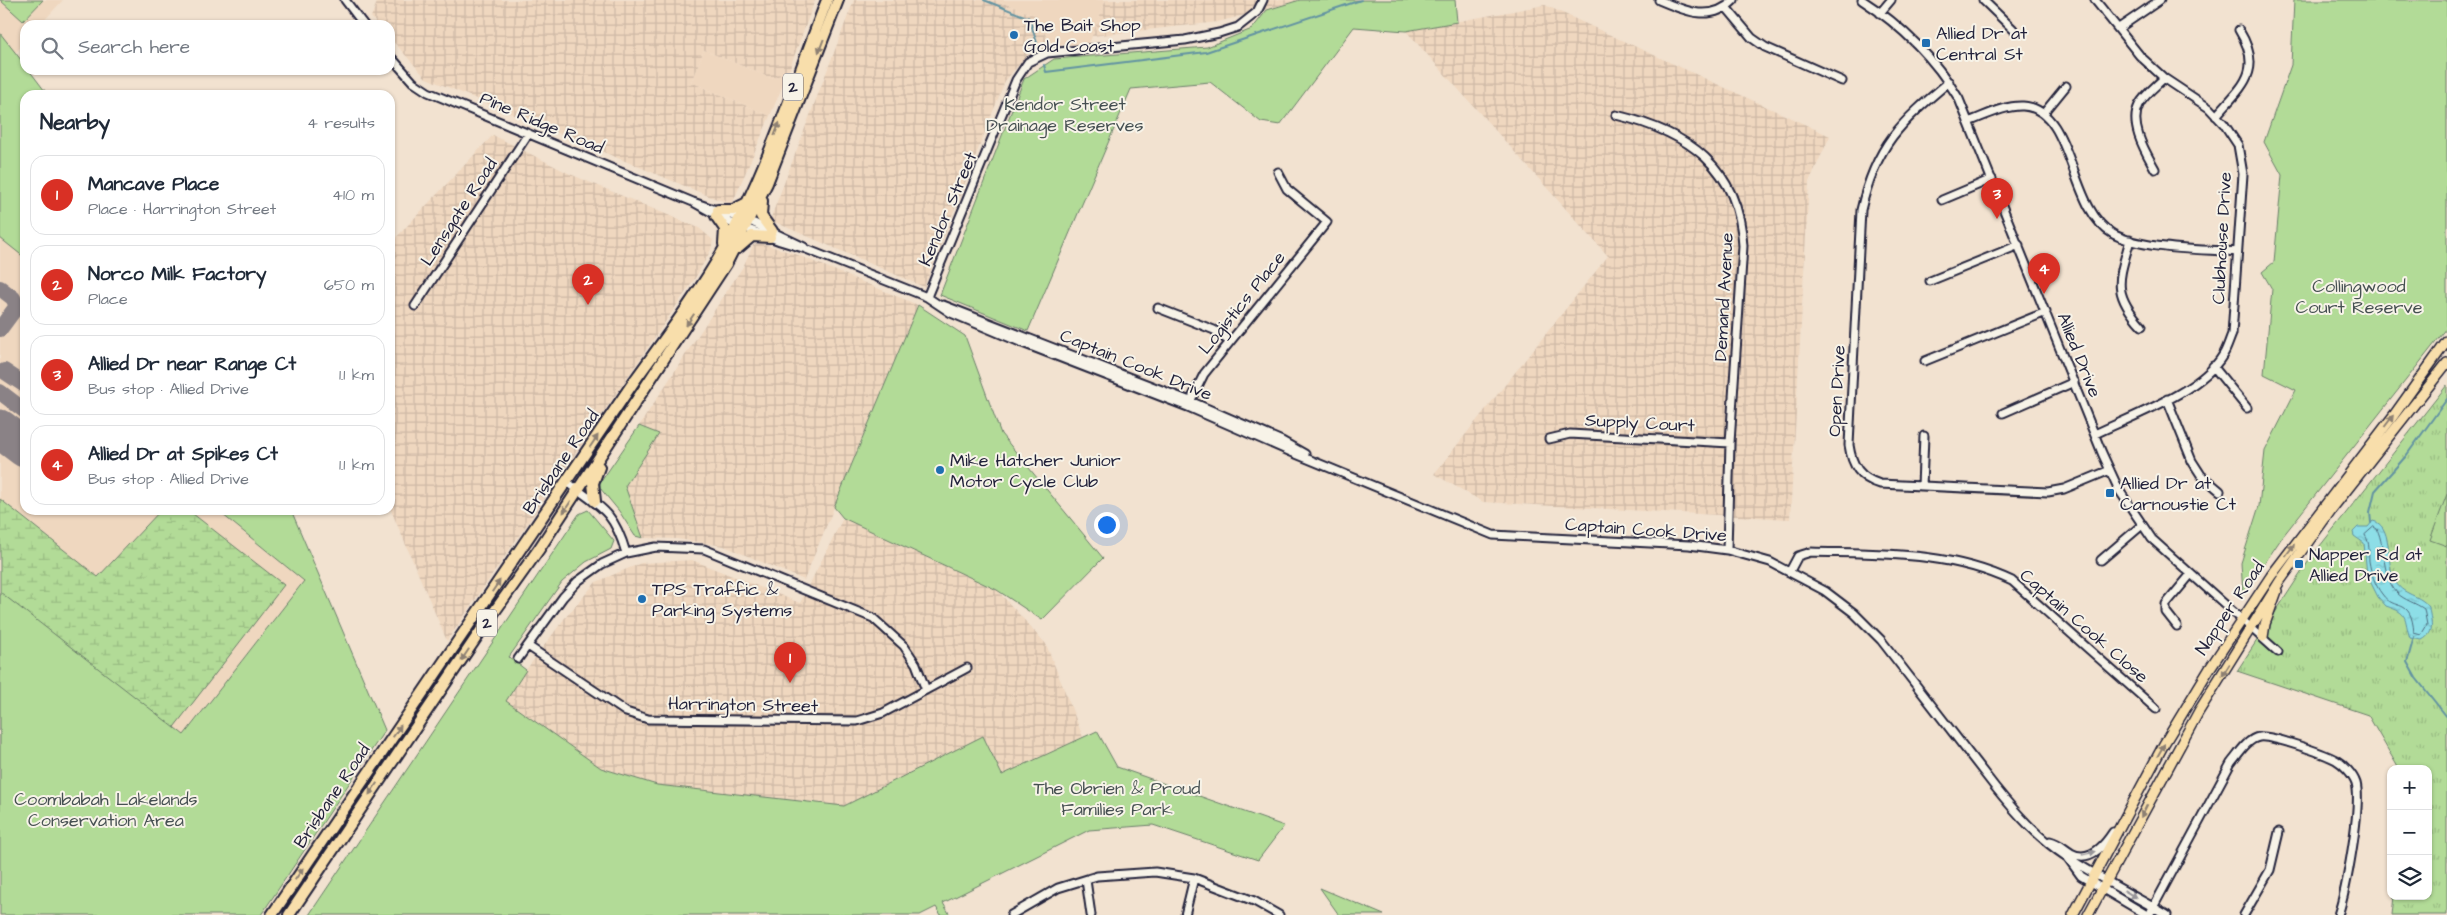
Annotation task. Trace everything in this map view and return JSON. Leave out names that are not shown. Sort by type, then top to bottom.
[{"type":"highway","name":"Brisbane Road","points":[[742,223],[747,203],[827,0]]},
{"type":"highway","name":"Brisbane Road","points":[[289,915],[578,490],[728,251],[766,183],[838,0]]},
{"type":"highway","points":[[747,203],[733,210],[717,213],[725,229],[728,251],[750,237],[771,234],[760,214],[766,183]]},
{"type":"highway","name":"Brisbane Road","points":[[272,915],[568,482],[635,380],[728,251]]},
{"type":"highway","points":[[596,501],[593,488],[594,478],[622,422]]},
{"type":"main road","name":"Napper Road","points":[[2073,915],[2186,706],[2243,618],[2281,562],[2447,341]]},
{"type":"main road","name":"Napper Road","points":[[2088,915],[2167,768],[2280,581],[2331,510],[2447,364]]},
{"type":"main road","points":[[2263,637],[2265,624],[2280,581]]},
{"type":"street","points":[[345,0],[360,20]]},
{"type":"street","name":"Kendor Street","points":[[927,298],[1016,80],[1028,62],[1047,53],[1185,40],[1219,33],[1238,27],[1256,12],[1262,0]]},
{"type":"street","points":[[1659,0],[1683,11],[1698,14],[1713,12],[1726,7],[1734,0]]},
{"type":"street","name":"Allied Drive","points":[[1862,0],[1899,27],[1916,44],[1949,82],[1960,99],[2095,434],[2120,490],[2152,540],[2243,618],[2250,628]]},
{"type":"street","points":[[1880,13],[1891,0]]},
{"type":"street","points":[[1983,0],[2013,29]]},
{"type":"street","name":"Clubhouse Drive","points":[[2095,0],[2140,56],[2164,78],[2209,108],[2216,116],[2238,145],[2243,174],[2232,334],[2223,356],[2204,376],[2167,399],[2095,434]]},
{"type":"street","points":[[2119,28],[2160,0]]},
{"type":"street","points":[[1726,7],[1752,38],[1765,47],[1842,80]]},
{"type":"street","points":[[2216,116],[2250,73],[2252,56],[2239,30]]},
{"type":"street","name":"Pine Ridge Road","points":[[395,62],[413,82],[428,92],[742,223]]},
{"type":"street","points":[[2155,169],[2143,148],[2136,118],[2139,105],[2164,78]]},
{"type":"street","name":"Open Drive","points":[[1949,82],[1910,114],[1890,139],[1876,162],[1866,186],[1861,210],[1850,445],[1852,459],[1858,471],[1866,480],[1880,484],[2048,492],[2064,489],[2110,470]]},
{"type":"street","points":[[2044,113],[2066,86]]},
{"type":"street","points":[[1968,122],[2016,106],[2032,108],[2044,113],[2057,129],[2087,206],[2112,233],[2138,243],[2237,252]]},
{"type":"street","name":"Demand Avenue","points":[[1616,115],[1640,121],[1679,138],[1699,150],[1719,170],[1735,198],[1742,222],[1744,246],[1730,443],[1727,550]]},
{"type":"street","name":"Lensgate Road","points":[[415,306],[528,134]]},
{"type":"street","name":"Logistics Place","points":[[1189,404],[1199,382],[1327,222],[1287,189],[1278,172]]},
{"type":"street","points":[[1942,200],[1992,180]]},
{"type":"street","name":"Captain Cook Drive","points":[[742,223],[927,298],[951,312],[1020,342],[1189,404],[1320,463],[1493,534],[1689,545],[1750,554],[1790,571],[1825,591],[1854,613],[1881,640],[2014,810],[2066,856],[2081,876],[2093,877],[2105,884]]},
{"type":"street","points":[[2130,240],[2118,288],[2124,302],[2142,326]]},
{"type":"street","points":[[1930,281],[2019,245]]},
{"type":"street","points":[[1158,308],[1214,330],[1230,342]]},
{"type":"street","points":[[1925,361],[2046,312]]},
{"type":"street","points":[[2213,366],[2247,408]]},
{"type":"street","points":[[2003,413],[2074,382]]},
{"type":"street","points":[[2167,399],[2192,461],[2201,475],[2220,491]]},
{"type":"street","name":"Supply Court","points":[[1549,439],[1570,434],[1730,443]]},
{"type":"street","points":[[1922,486],[1924,436]]},
{"type":"street","points":[[568,482],[596,501],[611,516],[626,553]]},
{"type":"street","points":[[2101,560],[2142,525]]},
{"type":"street","points":[[518,659],[563,597],[578,581],[602,564],[626,553],[669,547],[704,549],[873,618],[904,646],[916,664],[926,690]]},
{"type":"street","name":"Captain Cook Close","points":[[1790,571],[1798,556],[1811,552],[1932,556],[1987,569],[2012,581],[2156,710]]},
{"type":"street","points":[[2177,626],[2166,612],[2166,604],[2191,574]]},
{"type":"street","points":[[2250,628],[2263,637],[2278,652]]},
{"type":"street","name":"Harrington Street","points":[[528,646],[626,712],[648,718],[857,721],[883,713],[967,668]]},
{"type":"street","points":[[2105,884],[2148,915],[2231,763],[2246,745],[2257,737],[2273,738],[2335,760],[2346,768],[2355,781],[2358,802],[2343,899],[2338,915]]},
{"type":"street","points":[[2047,841],[2058,843],[2078,855],[2092,854],[2106,843],[2122,824]]},
{"type":"street","points":[[2244,915],[2270,870],[2279,832]]},
{"type":"street","points":[[1011,915],[1058,888],[1086,880],[1130,872],[1155,872],[1194,878],[1254,901],[1279,915]]},
{"type":"street","points":[[1185,915],[1194,878]]},
{"type":"street","points":[[1086,880],[1091,915]]},
{"type":"street","points":[[2105,884],[2167,915]]},
{"type":"shaded area","points":[[0,0],[63,0],[45,20],[20,20],[20,47],[14,55],[0,37]]},
{"type":"shaded area","points":[[378,0],[815,0],[788,73],[771,78],[704,50],[691,82],[770,116],[732,204],[711,197],[426,78],[395,44],[395,20],[374,20],[371,17]]},
{"type":"shaded area","points":[[854,0],[995,0],[1037,16],[1050,45],[1032,49],[1005,81],[924,287],[770,220]]},
{"type":"shaded area","points":[[995,0],[1106,0],[1089,44],[1050,45],[1037,16]]},
{"type":"shaded area","points":[[1106,0],[1300,0],[1218,22],[1092,36]]},
{"type":"shaded area","points":[[1545,5],[1830,136],[1809,182],[1790,519],[1483,502],[1434,474],[1608,256],[1406,31]]},
{"type":"shaded area","points":[[704,50],[771,78],[788,73],[770,116],[691,82]]},
{"type":"shaded area","points":[[493,135],[570,174],[699,228],[713,240],[711,250],[694,280],[447,641],[393,515],[395,515],[395,239]]},
{"type":"shaded area","points":[[0,231],[20,247],[20,515],[223,515],[304,581],[184,735],[0,592]]},
{"type":"shaded area","points":[[760,243],[793,253],[918,305],[804,580],[724,546],[677,539],[643,538],[625,486],[659,434],[639,426],[744,265],[753,245]]},
{"type":"shaded area","points":[[843,518],[997,590],[1046,644],[1083,737],[1002,775],[983,736],[844,806],[657,785],[600,768],[506,701],[526,670],[564,619],[596,582],[641,563],[692,560],[800,603]]},
{"type":"green space","points":[[0,0],[43,0],[22,20]]},
{"type":"green space","name":"Kendor Street Drainage Reserves","points":[[1300,0],[1455,0],[1457,22],[1406,31],[1354,27],[1280,125],[1261,122],[1210,82],[1131,89],[1028,331],[940,295],[1024,79],[1054,59],[1207,47],[1252,29],[1267,10]]},
{"type":"green space","name":"Collingwood Court Reserve","points":[[2294,0],[2447,0],[2447,328],[2283,536],[2243,595],[2241,563],[2259,506],[2265,451],[2296,390],[2264,374],[2272,289],[2262,272],[2274,262],[2282,175],[2264,142],[2291,65]]},
{"type":"green space","points":[[0,33],[20,59],[20,75],[33,75],[44,90],[20,90],[20,254],[0,238]]},
{"type":"green space","name":"Mike Hatcher Junior Motor Cycle Club","points":[[918,305],[965,336],[1001,434],[1103,558],[1042,620],[997,590],[843,518],[834,507]]},
{"type":"green space","points":[[2447,385],[2447,915],[2392,915],[2394,900],[2432,900],[2432,765],[2397,765],[2368,715],[2237,671],[2312,556]]},
{"type":"green space","points":[[639,426],[659,434],[625,486],[643,538],[635,536],[619,511],[600,488],[600,483]]},
{"type":"green space","points":[[2447,494],[2447,546],[2430,540]]},
{"type":"green space","points":[[0,499],[98,577],[156,515],[194,515],[284,585],[161,744],[0,829]]},
{"type":"green space","name":"The Obrien & Proud Families Park","points":[[588,510],[614,541],[611,549],[586,562],[562,582],[509,657],[526,670],[506,701],[601,768],[657,785],[844,806],[983,736],[1002,775],[1097,731],[1117,767],[1284,826],[1258,860],[1153,825],[1089,830],[943,903],[950,915],[941,915],[936,907],[920,915],[309,915],[579,514]]},
{"type":"green space","name":"Coombabah Lakelands Conservation Area","points":[[223,515],[293,515],[385,730],[261,915],[0,915],[0,592],[184,735],[304,581]]},
{"type":"green space","points":[[1320,888],[1384,915],[1339,915]]},
{"type":"water","points":[[2373,521],[2379,524],[2386,536],[2392,574],[2395,581],[2404,591],[2425,602],[2429,607],[2432,625],[2430,633],[2422,640],[2410,638],[2402,614],[2386,606],[2378,597],[2367,575],[2364,543],[2354,536],[2353,532],[2358,527],[2368,527]]},
{"type":"waterway","points":[[984,0],[1029,18],[1037,43]]},
{"type":"waterway","points":[[1044,65],[1046,72],[1206,52],[1361,0]]},
{"type":"waterway","points":[[2371,523],[2370,512],[2375,491],[2406,456],[2447,399]]},
{"type":"waterway","points":[[2414,637],[2407,662],[2416,678],[2447,717]]},
{"type":"taxiway","points":[[0,288],[13,298],[17,306],[0,329]]},
{"type":"taxiway","points":[[4,371],[20,382]]},
{"type":"taxiway","points":[[0,392],[20,407]]},
{"type":"runway","points":[[0,429],[20,444]]},
{"type":"place","name":"The Bait Shop Gold Coast","points":[[1014,35]]},
{"type":"place","name":"Allied Dr at Central St","points":[[1926,43]]},
{"type":"place","name":"Allied Dr near Range Ct","points":[[1997,219]]},
{"type":"place","name":"Allied Dr at Spikes Ct","points":[[2044,294]]},
{"type":"place","name":"Norco Milk Factory","points":[[588,305]]},
{"type":"place","name":"Mike Hatcher Junior Motor Cycle Club","points":[[940,470]]},
{"type":"place","name":"Allied Dr at Carnoustie Ct","points":[[2110,493]]},
{"type":"place","name":"Napper Rd at Allied Drive","points":[[2299,564]]},
{"type":"place","name":"TPS Traffic & Parking Systems","points":[[642,599]]},
{"type":"place","name":"Mancave Place","points":[[790,683]]}]
